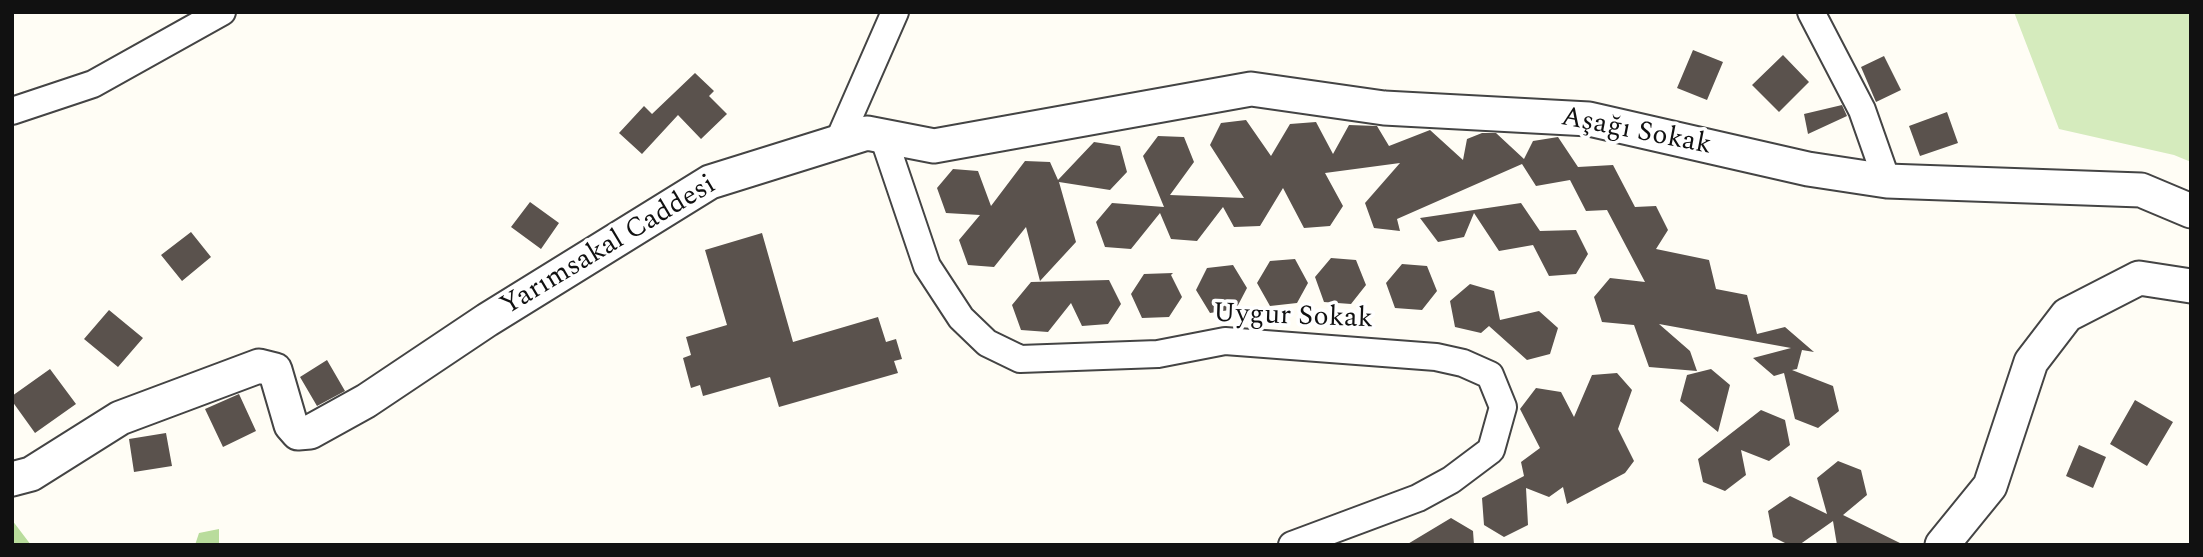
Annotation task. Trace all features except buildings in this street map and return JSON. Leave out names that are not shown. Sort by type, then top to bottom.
[{"type":"street","points":[[12,111],[93,84],[222,12]]},
{"type":"street","points":[[838,142],[895,12]]},
{"type":"street","points":[[1811,12],[1862,110],[1887,181]]},
{"type":"street","name":"Yarımsakal Caddesi","points":[[12,479],[31,474],[120,418],[259,366],[275,370],[291,425],[298,433],[310,432],[366,401],[487,320],[710,182],[867,133],[934,146],[1251,89],[1340,102]]},
{"type":"street","name":"Aşağı Sokak","points":[[1340,102],[1384,108],[1589,119],[1808,169],[1887,181],[2141,190],[2191,211]]},
{"type":"street","name":"Uygur Sokak","points":[[883,136],[927,266],[961,318],[987,343],[1020,359],[1158,354],[1225,341],[1436,357],[1463,363],[1490,375],[1503,407],[1491,450],[1451,480],[1418,498],[1292,545]]},
{"type":"street","points":[[1942,545],[1990,486],[2031,362],[2067,314],[2139,278],[2191,286]]},
{"type":"green space","points":[[2014,12],[2191,12],[2191,162],[2174,155],[2059,129]]},
{"type":"green space","points":[[12,520],[31,545],[12,545]]},
{"type":"green space","points":[[219,529],[219,545],[195,545],[199,533]]}]
